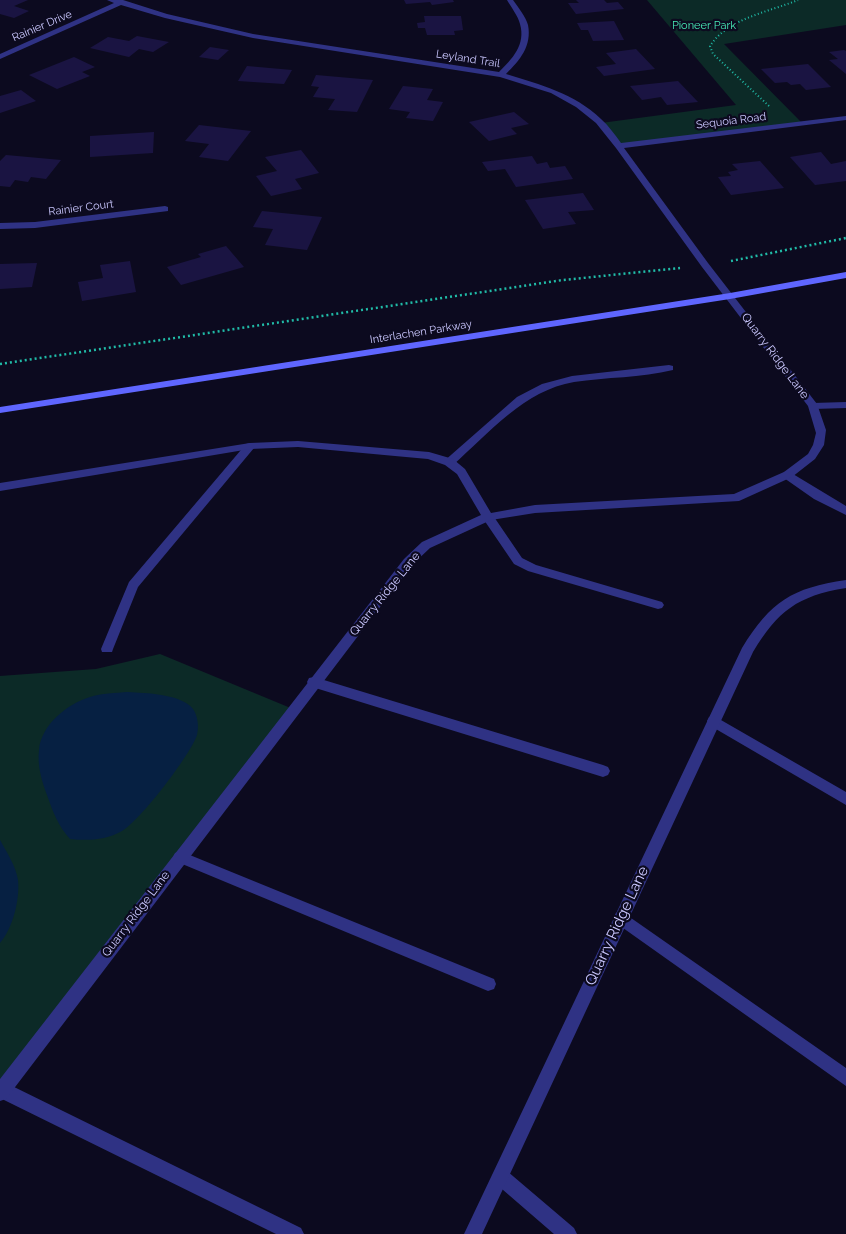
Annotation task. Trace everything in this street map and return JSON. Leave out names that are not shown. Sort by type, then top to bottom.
[{"type":"street","name":"Leyland Trail","points":[[110,0],[253,36],[501,75],[554,91],[579,105],[599,121],[730,296]]},
{"type":"street","points":[[501,75],[520,57],[524,42],[524,24],[510,0]]},
{"type":"street","name":"Rainier Drive","points":[[0,56],[124,2]]},
{"type":"street","name":"Sequoia Road","points":[[619,146],[846,118]]},
{"type":"street","name":"Rainier Court","points":[[0,226],[35,225],[166,209]]},
{"type":"street","name":"Interlachen Parkway","points":[[0,410],[730,296],[846,275]]},
{"type":"street","name":"Quarry Ridge Lane","points":[[1,1091],[314,682],[408,562],[426,545],[488,517],[535,509],[735,498],[764,488],[788,475],[814,455],[821,434],[813,406],[730,296]]},
{"type":"street","points":[[449,462],[522,399],[546,386],[572,379],[669,368]]},
{"type":"street","points":[[813,406],[846,405]]},
{"type":"street","points":[[0,487],[250,446],[298,444],[429,456],[449,462],[461,472],[488,517],[518,561],[532,568],[658,605]]},
{"type":"street","points":[[107,649],[133,585],[250,446]]},
{"type":"street","points":[[788,475],[818,496],[846,511]]},
{"type":"street","name":"Quarry Ridge Lane","points":[[473,1234],[747,651],[775,612],[799,598],[826,587],[846,584]]},
{"type":"street","points":[[314,682],[604,771]]},
{"type":"street","points":[[714,721],[846,799]]},
{"type":"street","points":[[180,857],[488,984]]},
{"type":"street","points":[[621,918],[846,1078]]},
{"type":"street","points":[[1,1091],[295,1234]]},
{"type":"street","points":[[501,1176],[568,1234]]},
{"type":"path","points":[[0,364],[563,280],[705,265],[846,238]]},
{"type":"green space","name":"Pioneer Park","points":[[647,0],[846,0],[846,25],[724,44],[803,124],[619,146],[601,123],[736,105]]},
{"type":"green space","points":[[160,654],[293,709],[0,1093],[0,676],[96,669]]},
{"type":"water","points":[[128,692],[163,695],[188,704],[196,715],[197,735],[185,757],[164,786],[130,825],[116,834],[103,838],[90,840],[70,839],[56,818],[43,785],[39,762],[41,741],[50,724],[64,710],[81,700],[109,693]]},
{"type":"water","points":[[0,840],[15,869],[18,888],[17,904],[12,921],[5,937],[0,943]]},
{"type":"building","points":[[0,0],[28,0],[14,6],[29,11],[14,18],[0,14]]},
{"type":"building","points":[[404,0],[453,0],[454,2],[432,5],[430,2],[406,4]]},
{"type":"building","points":[[576,0],[604,0],[607,3],[618,2],[624,9],[576,14],[568,3],[579,3]]},
{"type":"building","points":[[424,16],[461,16],[463,30],[454,31],[455,35],[427,35],[425,28],[418,28],[417,23],[425,22]]},
{"type":"building","points":[[614,21],[624,40],[593,41],[588,30],[581,30],[577,23]]},
{"type":"building","points":[[137,36],[169,42],[153,52],[139,49],[129,57],[90,48],[108,37],[129,41]]},
{"type":"building","points":[[210,47],[229,50],[218,60],[199,57]]},
{"type":"building","points":[[636,49],[655,69],[604,76],[596,67],[616,64],[606,53]]},
{"type":"building","points":[[846,51],[846,74],[829,60],[838,59],[829,52]]},
{"type":"building","points":[[74,57],[95,67],[82,72],[90,76],[57,89],[29,75]]},
{"type":"building","points":[[808,64],[831,87],[806,90],[800,84],[775,83],[761,69]]},
{"type":"building","points":[[247,66],[292,70],[284,84],[238,81]]},
{"type":"building","points":[[316,75],[373,80],[357,112],[328,110],[335,99],[313,97],[319,87],[311,86]]},
{"type":"building","points":[[678,81],[698,102],[667,105],[661,97],[642,100],[630,86]]},
{"type":"building","points":[[403,86],[433,89],[427,100],[443,102],[433,121],[406,118],[410,112],[389,109]]},
{"type":"building","points":[[21,90],[36,101],[0,113],[0,96]]},
{"type":"building","points":[[514,112],[529,124],[511,128],[517,134],[489,141],[469,122]]},
{"type":"building","points":[[199,125],[251,131],[228,161],[199,157],[209,144],[185,141]]},
{"type":"building","points":[[154,132],[153,153],[90,157],[90,136]]},
{"type":"building","points":[[301,150],[319,173],[295,179],[302,189],[271,196],[256,176],[277,171],[265,157]]},
{"type":"building","points":[[821,152],[831,164],[846,161],[846,181],[815,185],[790,157]]},
{"type":"building","points":[[6,155],[61,160],[46,179],[31,177],[28,182],[15,180],[10,187],[0,186],[0,161]]},
{"type":"building","points":[[532,156],[537,164],[547,162],[550,168],[565,166],[573,179],[516,187],[505,169],[488,171],[482,162]]},
{"type":"building","points":[[760,161],[784,188],[731,195],[718,177],[731,176],[728,172],[738,170],[732,164]]},
{"type":"building","points":[[583,193],[594,210],[568,212],[576,224],[543,229],[525,200]]},
{"type":"building","points":[[262,211],[322,217],[307,250],[265,245],[273,229],[253,227]]},
{"type":"building","points":[[226,246],[244,267],[181,285],[167,267],[201,257],[198,254]]},
{"type":"building","points":[[130,261],[136,292],[82,301],[78,282],[103,278],[100,265]]},
{"type":"building","points":[[37,263],[32,287],[0,289],[0,264]]}]
